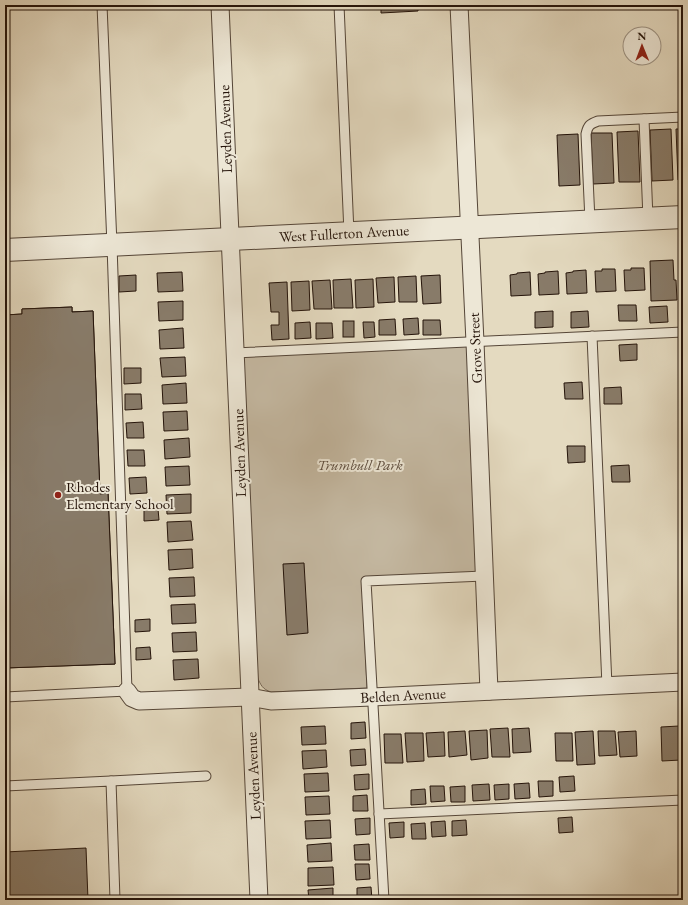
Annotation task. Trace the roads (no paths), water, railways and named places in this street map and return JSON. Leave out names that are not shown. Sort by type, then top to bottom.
[{"type":"street","name":"Leyden Avenue","points":[[220,5],[259,900]]},
{"type":"street","name":"Grove Street","points":[[459,5],[475,342],[489,691]]},
{"type":"street","name":"West Fullerton Avenue","points":[[5,250],[683,217]]},
{"type":"street","name":"Belden Avenue","points":[[127,691],[132,698],[139,701],[249,697],[271,700],[372,697],[683,682]]},
{"type":"lane","points":[[5,697],[127,691],[112,245],[102,5]]},
{"type":"lane","points":[[339,5],[349,233]]},
{"type":"lane","points":[[590,221],[586,134],[587,128],[591,123],[598,121],[683,118]]},
{"type":"lane","points":[[644,119],[648,218]]},
{"type":"lane","points":[[235,353],[683,332]]},
{"type":"lane","points":[[592,336],[607,686]]},
{"type":"lane","points":[[384,900],[366,581],[484,576]]},
{"type":"lane","points":[[5,786],[206,776]]},
{"type":"lane","points":[[111,781],[115,900]]},
{"type":"lane","points":[[379,814],[683,800]]},
{"type":"place","name":"Rhodes Elementary School","points":[[58,495]]},
{"type":"park label","name":"Trumbull Park","points":[[360,464]]}]
